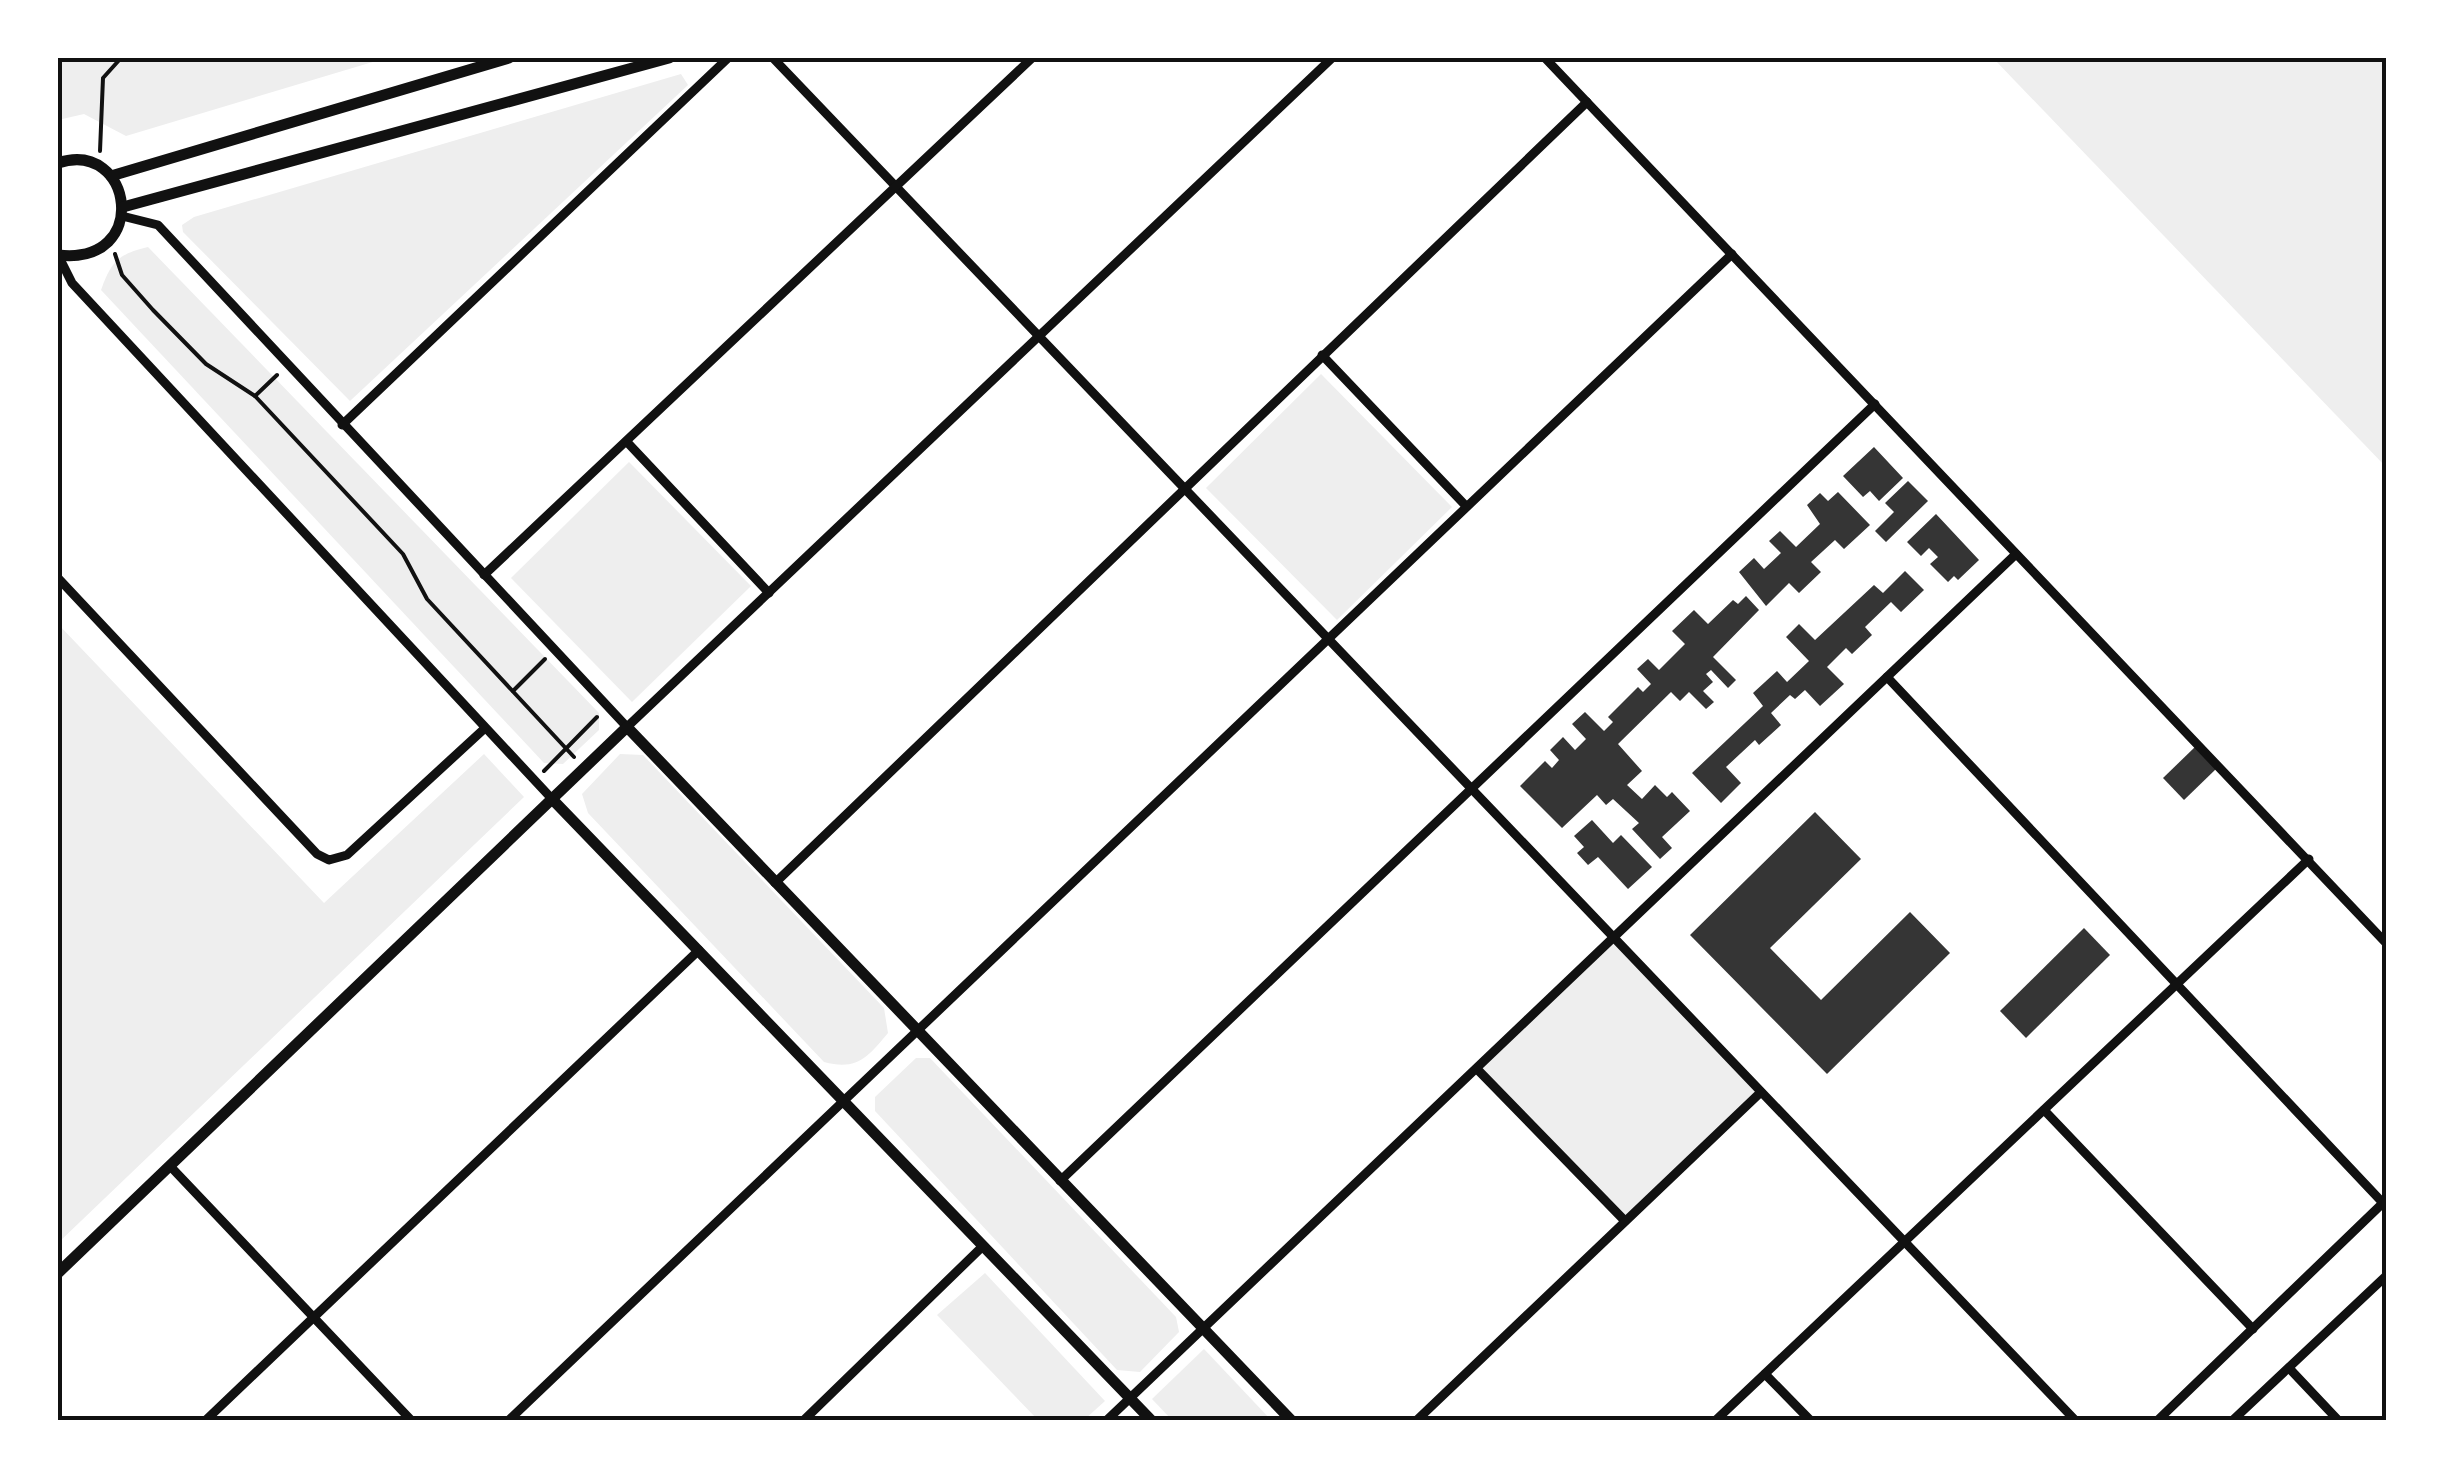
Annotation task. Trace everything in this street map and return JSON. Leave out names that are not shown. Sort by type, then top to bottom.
[{"type":"street","points":[[111,176],[509,58]]},
{"type":"street","points":[[123,211],[669,58]]},
{"type":"street","points":[[342,425],[728,58]]},
{"type":"street","points":[[772,58],[2075,1420]]},
{"type":"street","points":[[484,575],[1032,58]]},
{"type":"street","points":[[58,1273],[1332,58]]},
{"type":"street","points":[[1545,58],[2386,942]]},
{"type":"street","points":[[775,883],[1587,102]]},
{"type":"street","points":[[58,163],[84,160],[99,166],[111,176],[123,211],[114,236],[99,250],[79,257],[58,255]]},
{"type":"street","points":[[123,211],[158,225],[917,1033],[1291,1420]]},
{"type":"street","points":[[509,1420],[1732,254]]},
{"type":"street","points":[[58,255],[72,283],[484,728],[1151,1420]]},
{"type":"street","points":[[1322,355],[1466,505]]},
{"type":"street","points":[[1060,1181],[1874,404]]},
{"type":"street","points":[[627,442],[768,593]]},
{"type":"street","points":[[1108,1420],[2016,554]]},
{"type":"street","points":[[58,578],[317,854],[329,860],[346,855],[484,728]]},
{"type":"street","points":[[1887,677],[2384,1201],[2158,1420]]},
{"type":"street","points":[[1716,1420],[2309,860]]},
{"type":"street","points":[[206,1420],[700,950]]},
{"type":"street","points":[[1477,1069],[1625,1221]]},
{"type":"street","points":[[1416,1420],[1761,1092]]},
{"type":"street","points":[[2044,1110],[2252,1329]]},
{"type":"street","points":[[170,1166],[411,1420]]},
{"type":"street","points":[[804,1420],[983,1246]]},
{"type":"street","points":[[2232,1420],[2386,1276]]},
{"type":"street","points":[[2289,1368],[2338,1420]]},
{"type":"street","points":[[1765,1374],[1810,1420]]},
{"type":"path","points":[[99,166],[103,78],[122,58]]},
{"type":"path","points":[[115,254],[122,275],[180,337],[206,364],[255,396],[402,554],[427,599],[585,769]]},
{"type":"path","points":[[255,396],[287,365]]},
{"type":"path","points":[[513,691],[554,650]]},
{"type":"path","points":[[534,781],[607,706]]},
{"type":"shaded area","points":[[58,58],[386,58],[126,136],[84,114],[58,120]]},
{"type":"shaded area","points":[[1993,58],[2386,58],[2386,467]]},
{"type":"shaded area","points":[[681,74],[688,85],[350,401],[183,232],[182,225],[194,217]]},
{"type":"shaded area","points":[[148,247],[599,713],[599,730],[563,764],[544,763],[101,290],[117,261]]},
{"type":"shaded area","points":[[1321,374],[1452,507],[1337,620],[1206,488]]},
{"type":"shaded area","points":[[629,462],[751,586],[632,702],[511,578]]},
{"type":"shaded area","points":[[58,624],[324,903],[484,754],[524,797],[58,1243]]},
{"type":"shaded area","points":[[620,754],[643,755],[884,1008],[888,1033],[868,1055],[845,1065],[824,1062],[588,813],[582,794]]},
{"type":"shaded area","points":[[1614,938],[1761,1092],[1625,1221],[1477,1069]]},
{"type":"shaded area","points":[[916,1058],[930,1058],[1176,1317],[1179,1332],[1140,1372],[1117,1370],[875,1111],[875,1097]]},
{"type":"shaded area","points":[[985,1273],[1105,1401],[1084,1420],[1038,1420],[937,1315]]},
{"type":"shaded area","points":[[1204,1349],[1271,1420],[1172,1420],[1152,1399]]},
{"type":"building","points":[[1874,447],[1903,478],[1879,501],[1870,491],[1863,497],[1843,476]]},
{"type":"building","points":[[1908,481],[1928,501],[1886,542],[1875,531],[1894,512],[1885,503]]},
{"type":"building","points":[[1838,492],[1870,525],[1844,549],[1835,540],[1811,562],[1821,572],[1799,593],[1789,583],[1766,606],[1739,572],[1754,558],[1764,569],[1781,553],[1769,541],[1780,531],[1796,547],[1820,524],[1807,505],[1820,493],[1828,501]]},
{"type":"building","points":[[1936,514],[1979,560],[1958,580],[1954,576],[1948,582],[1930,564],[1938,557],[1929,548],[1921,556],[1907,542]]},
{"type":"building","points":[[1905,571],[1924,590],[1901,612],[1891,602],[1865,627],[1872,635],[1852,654],[1846,648],[1827,667],[1844,684],[1820,706],[1805,690],[1795,699],[1790,695],[1771,713],[1781,725],[1759,745],[1755,740],[1726,767],[1741,783],[1721,803],[1692,773],[1763,706],[1753,693],[1777,671],[1787,682],[1809,661],[1786,637],[1799,624],[1815,640],[1874,585],[1883,593]]},
{"type":"building","points":[[1746,596],[1759,610],[1713,657],[1736,680],[1728,688],[1711,670],[1706,674],[1713,682],[1703,691],[1714,702],[1706,709],[1689,692],[1680,701],[1671,692],[1618,744],[1642,771],[1627,785],[1642,799],[1655,785],[1667,797],[1672,792],[1690,811],[1662,837],[1672,848],[1660,859],[1632,829],[1639,823],[1613,799],[1606,805],[1597,795],[1562,828],[1520,786],[1545,761],[1552,768],[1559,760],[1550,750],[1563,737],[1575,750],[1586,739],[1572,724],[1585,712],[1604,731],[1613,722],[1608,717],[1638,687],[1643,692],[1651,684],[1637,669],[1648,659],[1659,670],[1685,644],[1672,631],[1694,610],[1708,624],[1733,600],[1738,604]]},
{"type":"building","points":[[2195,747],[2216,769],[2184,800],[2163,778]]},
{"type":"building","points":[[1815,812],[1861,859],[1770,948],[1821,1000],[1910,912],[1950,953],[1827,1074],[1690,935]]},
{"type":"building","points":[[1592,820],[1613,843],[1621,835],[1652,867],[1628,889],[1598,857],[1588,865],[1577,853],[1584,847],[1574,836]]},
{"type":"building","points":[[2084,928],[2110,955],[2026,1038],[2000,1011]]}]
